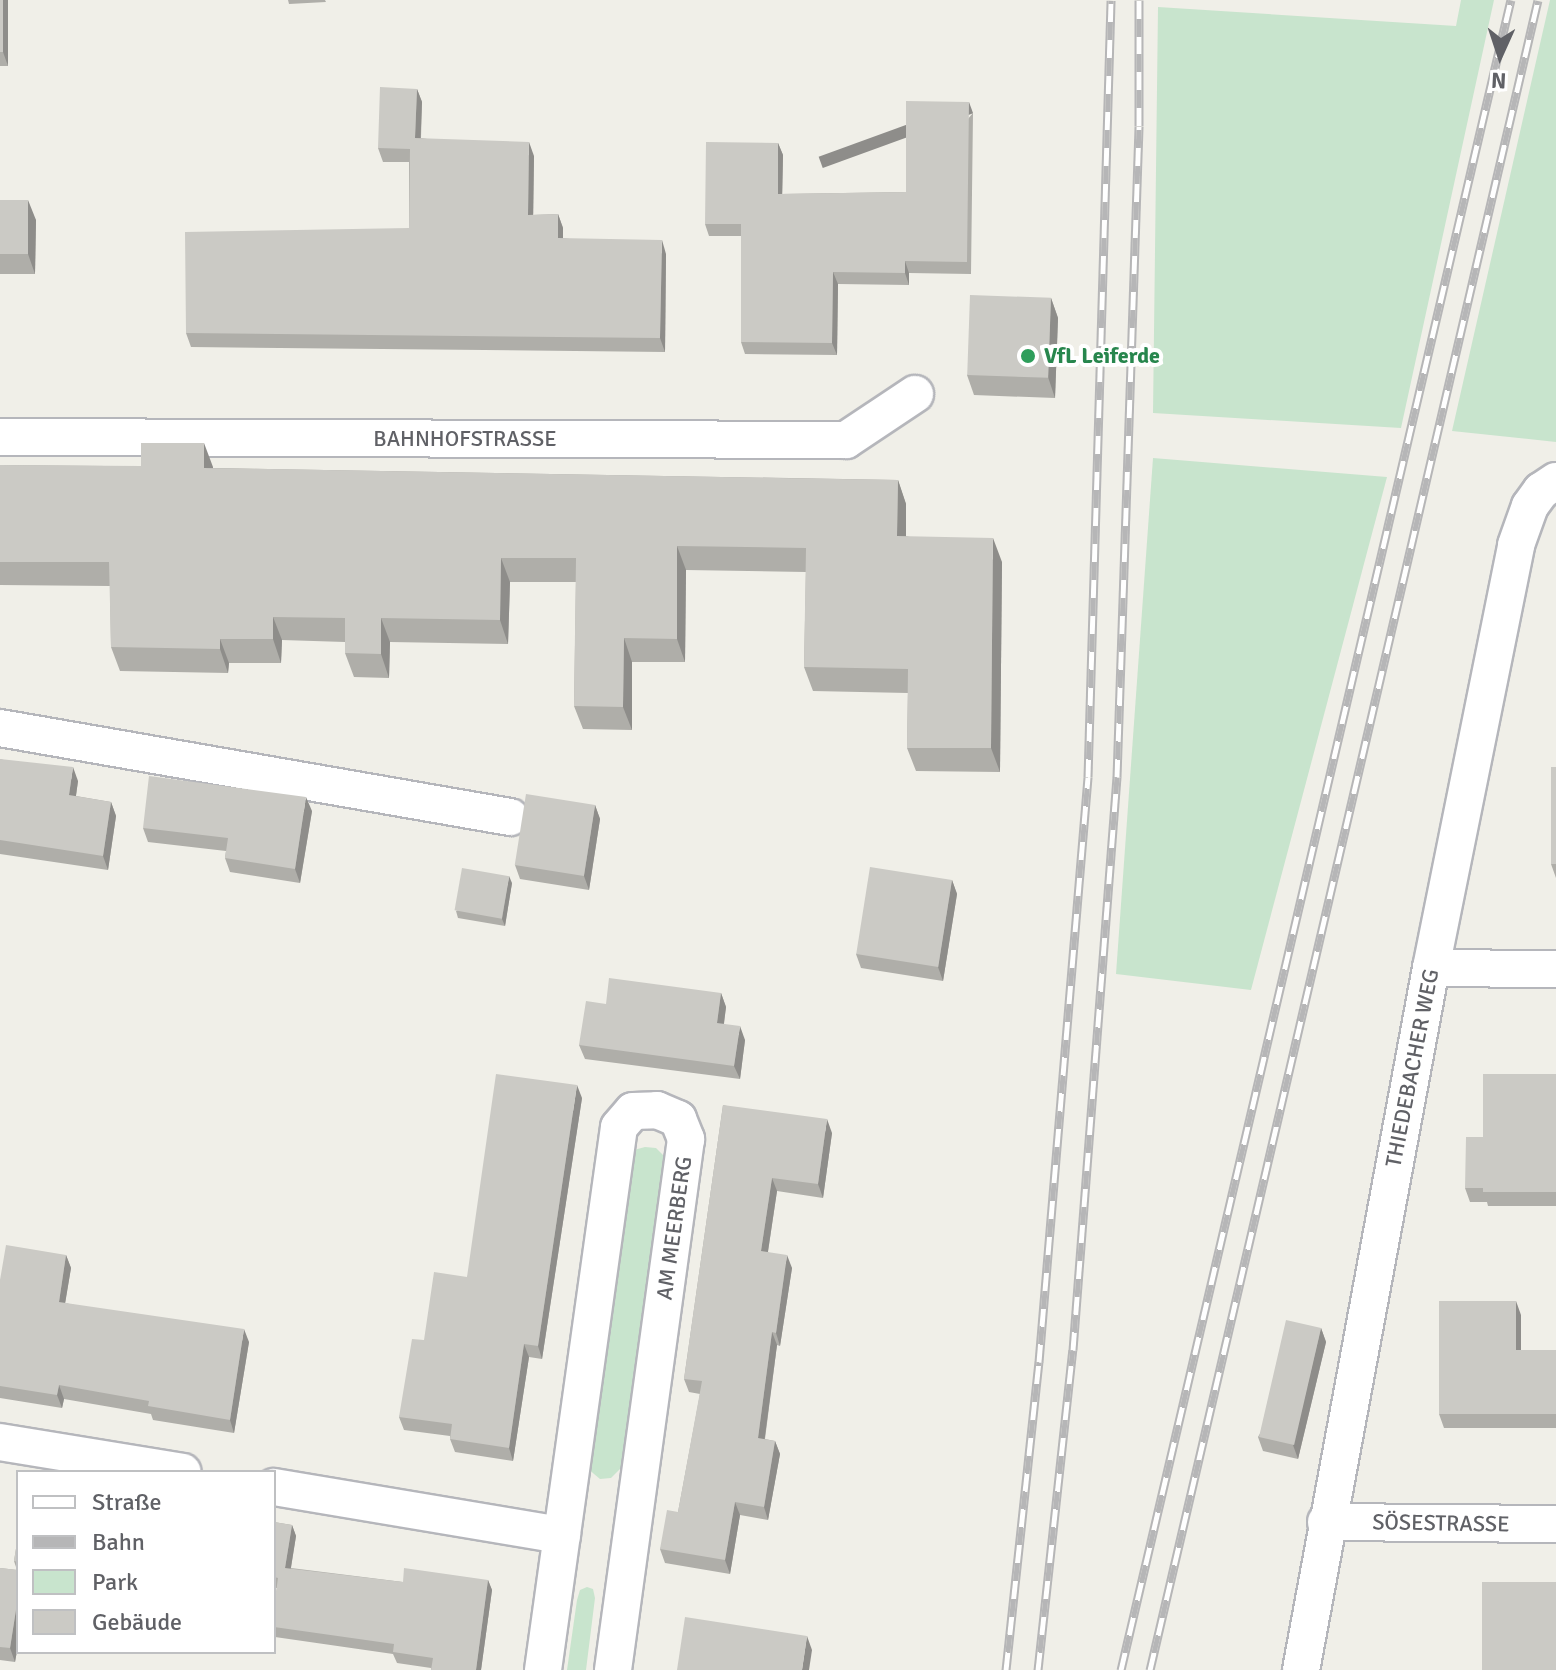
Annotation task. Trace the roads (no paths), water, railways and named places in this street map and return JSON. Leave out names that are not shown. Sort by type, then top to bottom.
[{"type":"street","name":"BAHNHOFSTRASSE","points":[[0,437],[846,440],[915,394]]},
{"type":"street","name":"THIEDEBACHER WEG","points":[[1301,1670],[1431,968],[1516,545],[1530,506],[1541,491],[1556,481]]},
{"type":"street","points":[[0,728],[510,817]]},
{"type":"street","points":[[1431,968],[1556,969]]},
{"type":"street","name":"AM MEERBERG","points":[[543,1670],[619,1127],[633,1111],[657,1110],[678,1119],[686,1139],[613,1670]]},
{"type":"street","points":[[0,1442],[171,1470]]},
{"type":"street","points":[[276,1487],[562,1535]]},
{"type":"street","name":"SÖSESTRASSE","points":[[1326,1522],[1556,1524]]},
{"type":"railway","points":[[1006,1670],[1039,1362],[1088,777],[1111,0]]},
{"type":"railway","points":[[1038,1670],[1073,1350],[1117,777],[1139,126],[1139,0]]},
{"type":"railway","points":[[1121,1670],[1511,0]]},
{"type":"railway","points":[[1150,1670],[1538,0]]},
{"type":"place","name":"VfL Leiferde","points":[[1028,356]]}]
